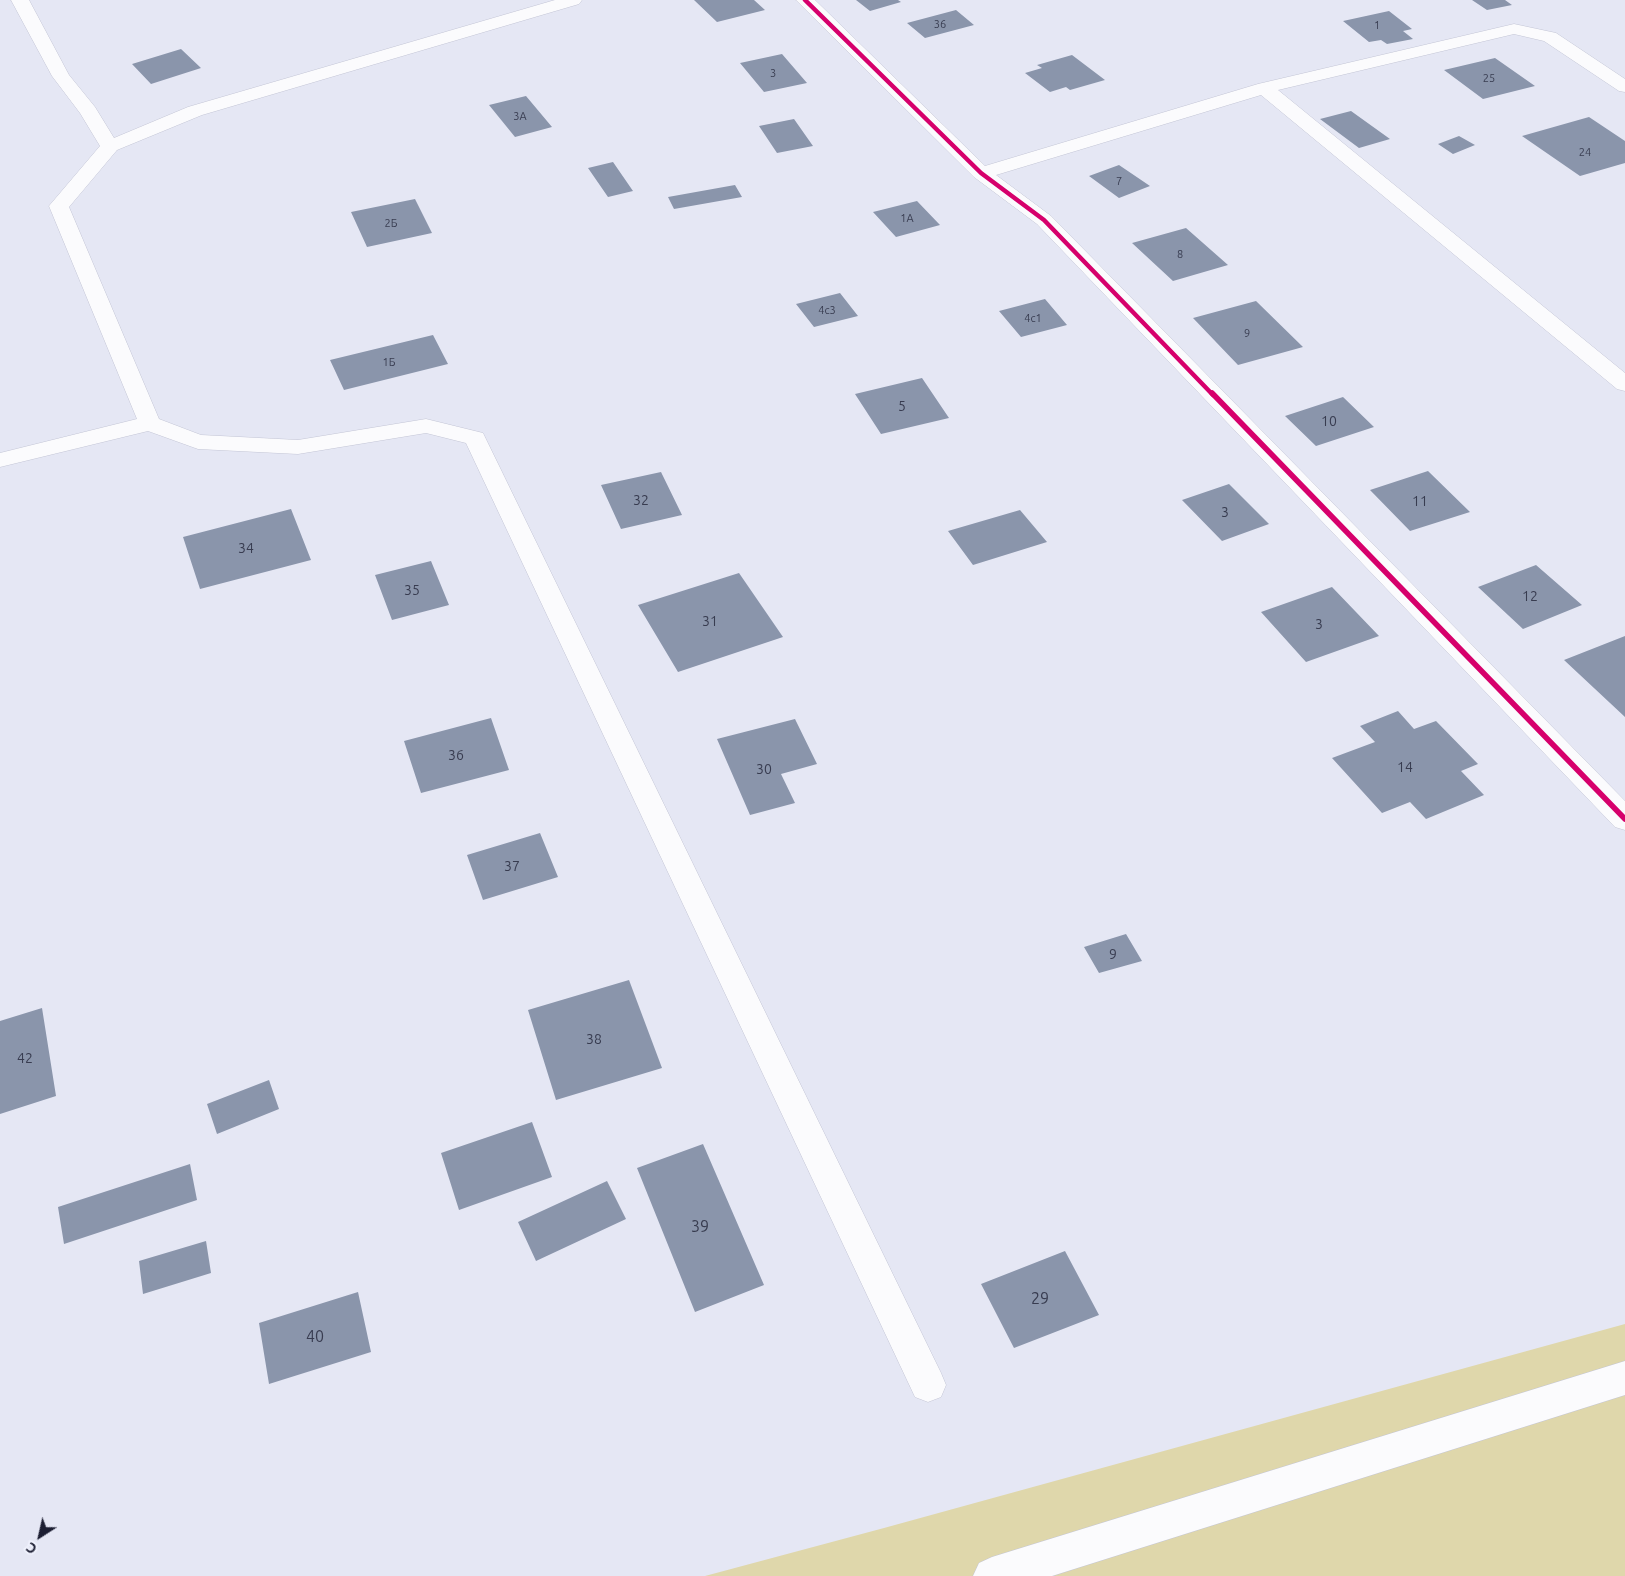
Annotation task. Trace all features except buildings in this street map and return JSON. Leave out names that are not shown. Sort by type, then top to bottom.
[{"type":"street","points":[[20,0],[61,76],[88,111],[110,146]]},
{"type":"street","points":[[150,423],[59,206],[110,146],[195,111],[573,0]]},
{"type":"street","points":[[805,0],[981,173],[1044,220],[1625,819]]},
{"type":"street","points":[[981,173],[1264,88],[1514,29],[1550,37],[1625,86]]},
{"type":"street","points":[[1264,88],[1625,384]]},
{"type":"street","points":[[0,460],[150,423],[198,442],[289,447],[426,426],[475,438],[928,1384]]},
{"type":"street","points":[[992,1576],[1625,1378]]},
{"type":"shaded area","points":[[1625,1324],[1625,1576],[705,1576],[884,1528]]},
{"type":"cycle path","points":[[805,0],[981,173],[1044,220],[1625,819]]}]
